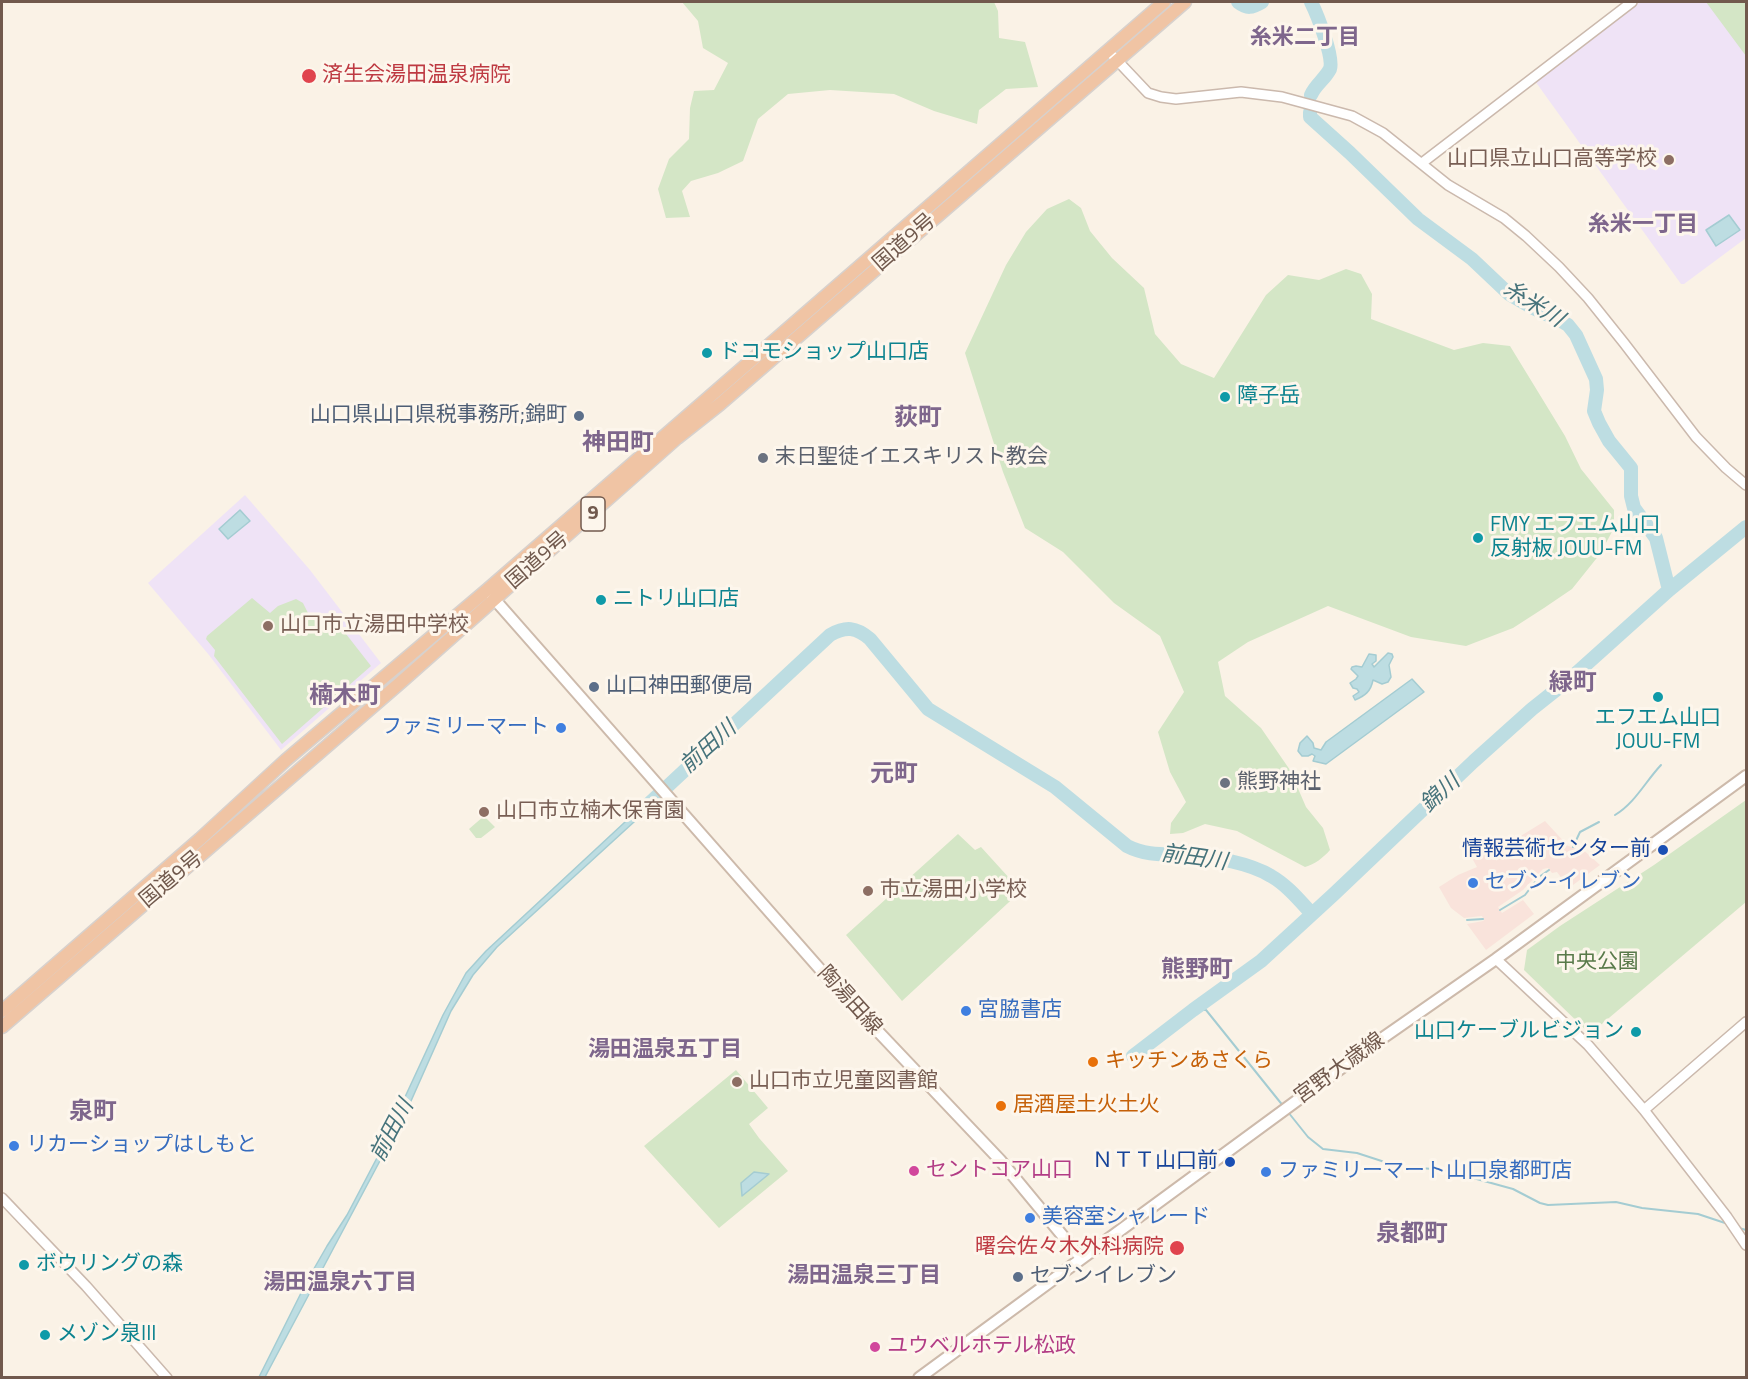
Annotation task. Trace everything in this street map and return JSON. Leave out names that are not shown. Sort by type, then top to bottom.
[{"type":"highway","name":"国道9号","points":[[2,1011],[200,839],[286,760],[720,404],[1113,55],[1164,2]]},
{"type":"highway","name":"国道9号","points":[[1113,55],[1185,2]]},
{"type":"highway","name":"国道9号","points":[[2,1027],[383,698],[491,594]]},
{"type":"main road","name":"陶湯田線","points":[[491,594],[833,984],[999,1160],[1081,1258]]},
{"type":"main road","name":"宮野大歳線","points":[[1081,1258],[1746,776]]},
{"type":"main road","points":[[920,1377],[1081,1258]]},
{"type":"street","points":[[1422,163],[1632,2]]},
{"type":"street","points":[[1113,55],[1148,93],[1161,97],[1176,99],[1224,93],[1258,93],[1288,98],[1352,116],[1383,133],[1448,185],[1509,222],[1559,267],[1588,298],[1696,438],[1746,485]]},
{"type":"street","points":[[1496,959],[1588,1045],[1644,1110],[1746,1245]]},
{"type":"street","points":[[1644,1110],[1746,1022]]},
{"type":"street","points":[[2,1198],[86,1286],[167,1377]]},
{"type":"shaded area","name":"山口県立山口高等学校","points":[[1640,2],[1746,2],[1746,238],[1684,284],[1681,284],[1535,81]]},
{"type":"shaded area","name":"山口市立湯田中学校","points":[[245,495],[310,570],[381,663],[281,750],[209,655],[148,583]]},
{"type":"shaded area","points":[[1545,821],[1568,846],[1576,848],[1578,845],[1600,865],[1569,888],[1557,872],[1552,873],[1548,868],[1543,869],[1523,890],[1498,907],[1502,913],[1523,900],[1534,914],[1486,950],[1467,924],[1483,921],[1482,916],[1464,918],[1451,908],[1439,887],[1477,867],[1468,851],[1519,837]]},
{"type":"green space","points":[[682,2],[994,2],[998,11],[999,38],[1025,42],[1038,87],[1006,89],[979,110],[977,124],[934,111],[894,94],[830,90],[788,94],[758,119],[743,161],[718,173],[691,181],[682,191],[690,217],[666,218],[658,189],[669,159],[689,139],[690,108],[694,91],[714,90],[728,63],[703,48],[698,21]]},
{"type":"green space","points":[[1706,2],[1746,2],[1746,56]]},
{"type":"green space","points":[[1069,199],[1081,208],[1090,231],[1112,258],[1144,288],[1155,334],[1181,364],[1214,378],[1266,295],[1288,275],[1319,280],[1346,269],[1361,274],[1372,294],[1371,319],[1454,350],[1483,343],[1510,346],[1565,436],[1581,469],[1614,510],[1614,528],[1600,554],[1572,589],[1513,628],[1466,646],[1411,637],[1328,606],[1248,642],[1218,662],[1225,696],[1261,728],[1290,770],[1306,807],[1323,828],[1330,850],[1309,866],[1305,867],[1237,831],[1205,824],[1183,833],[1170,834],[1171,823],[1186,802],[1170,772],[1158,732],[1184,692],[1160,636],[1114,603],[1063,552],[1025,528],[1003,472],[965,353],[1006,265],[1026,232],[1047,209]]},
{"type":"green space","points":[[252,598],[270,613],[278,606],[296,599],[303,603],[310,617],[327,629],[339,625],[371,666],[282,744],[214,656],[215,650],[206,639]]},
{"type":"green space","name":"中央公園","points":[[1746,800],[1746,902],[1590,1034],[1524,970],[1527,950]]},
{"type":"green space","points":[[484,816],[495,827],[481,838],[476,838],[469,829]]},
{"type":"green space","points":[[958,834],[975,850],[981,847],[1021,891],[902,1001],[846,935]]},
{"type":"green space","points":[[736,1070],[768,1108],[749,1124],[788,1171],[719,1228],[644,1146]]},
{"type":"water","points":[[1729,215],[1740,230],[1716,246],[1706,230]]},
{"type":"water","points":[[240,510],[250,521],[228,539],[219,529]]},
{"type":"water","points":[[1388,653],[1393,657],[1389,665],[1391,677],[1388,682],[1382,684],[1373,680],[1367,693],[1355,700],[1353,696],[1359,692],[1350,683],[1358,676],[1351,669],[1352,667],[1362,667],[1369,654],[1376,655],[1376,661],[1372,664],[1374,667]]},
{"type":"water","points":[[1412,679],[1424,692],[1326,764],[1313,761],[1315,756],[1312,754],[1302,756],[1298,751],[1300,743],[1307,736],[1314,748],[1321,750],[1326,742]]},
{"type":"water","points":[[653,796],[657,801],[497,947],[473,975],[451,1011],[407,1110],[265,1377],[259,1377],[308,1279],[347,1215],[390,1133],[443,1015],[466,973],[486,951]]},
{"type":"water","points":[[754,1172],[769,1174],[742,1196],[741,1183]]},
{"type":"waterway","name":"糸米川","points":[[1238,2],[1250,7],[1262,2]]},
{"type":"waterway","name":"糸米川","points":[[1311,2],[1331,63],[1328,73],[1311,95]]},
{"type":"waterway","name":"糸米川","points":[[1310,112],[1310,117],[1418,219],[1472,259],[1509,294],[1568,325],[1576,335],[1596,379],[1594,411],[1609,441],[1631,468],[1631,496],[1634,508],[1656,538],[1669,590]]},
{"type":"waterway","name":"錦川","points":[[1133,1056],[1261,961],[1532,709],[1571,678],[1669,590],[1746,527]]},
{"type":"waterway","name":"前田川","points":[[641,811],[830,635],[851,629],[870,639],[928,709],[1055,787],[1127,846],[1149,853],[1207,857],[1252,867],[1282,884],[1312,914]]},
{"type":"waterway","points":[[1615,815],[1634,798],[1661,765]]},
{"type":"waterway","points":[[1573,847],[1580,832],[1599,822]]},
{"type":"waterway","points":[[1500,910],[1525,895],[1539,877],[1549,870]]},
{"type":"waterway","points":[[1467,920],[1483,919]]},
{"type":"waterway","points":[[1193,1010],[1206,1010],[1284,1107]]},
{"type":"waterway","points":[[1288,1112],[1308,1137],[1323,1149],[1357,1153],[1397,1166],[1444,1170],[1513,1189],[1548,1205],[1616,1202],[1642,1208],[1698,1214],[1728,1224]]},
{"type":"waterway","points":[[1739,1228],[1746,1230]]},
{"type":"place","name":"済生会湯田温泉病院","points":[[309,76]]},
{"type":"place","name":"山口県立山口高等学校","points":[[1669,160]]},
{"type":"place","name":"ドコモショップ山口店","points":[[707,353]]},
{"type":"place","name":"障子岳","points":[[1225,397]]},
{"type":"place","name":"山口県山口県税事務所;錦町","points":[[579,416]]},
{"type":"place","name":"末日聖徒イエスキリスト教会","points":[[763,458]]},
{"type":"place","name":"FMY エフエム山口 反射板 JOUU-FM","points":[[1478,538]]},
{"type":"place","name":"ニトリ山口店","points":[[601,600]]},
{"type":"place","name":"山口市立湯田中学校","points":[[268,626]]},
{"type":"place","name":"山口神田郵便局","points":[[594,687]]},
{"type":"place","name":"エフエム山口 JOUU-FM","points":[[1658,697]]},
{"type":"place","name":"ファミリーマート","points":[[561,728]]},
{"type":"place","name":"熊野神社","points":[[1225,783]]},
{"type":"place","name":"山口市立楠木保育園","points":[[484,812]]},
{"type":"place","name":"情報芸術センター前","points":[[1663,850]]},
{"type":"place","name":"セブン-イレブン","points":[[1473,883]]},
{"type":"place","name":"市立湯田小学校","points":[[868,891]]},
{"type":"place","name":"宮脇書店","points":[[966,1011]]},
{"type":"place","name":"山口ケーブルビジョン","points":[[1636,1032]]},
{"type":"place","name":"キッチンあさくら","points":[[1093,1062]]},
{"type":"place","name":"山口市立児童図書館","points":[[737,1082]]},
{"type":"place","name":"居酒屋土火土火","points":[[1001,1106]]},
{"type":"place","name":"リカーショップはしもと","points":[[14,1146]]},
{"type":"place","name":"ＮＴＴ山口前","points":[[1230,1162]]},
{"type":"place","name":"セントコア山口","points":[[914,1171]]},
{"type":"place","name":"ファミリーマート山口泉都町店","points":[[1266,1172]]},
{"type":"place","name":"美容室シャレード","points":[[1030,1218]]},
{"type":"place","name":"曙会佐々木外科病院","points":[[1177,1248]]},
{"type":"place","name":"ボウリングの森","points":[[24,1265]]},
{"type":"place","name":"セブンイレブン","points":[[1018,1277]]},
{"type":"place","name":"メゾン泉III","points":[[45,1335]]},
{"type":"place","name":"ユウベルホテル松政","points":[[875,1347]]},
{"type":"district","name":"糸米二丁目","points":[[1305,39]]},
{"type":"district","name":"糸米一丁目","points":[[1643,226]]},
{"type":"district","name":"荻町","points":[[918,419]]},
{"type":"district","name":"神田町","points":[[618,444]]},
{"type":"district","name":"緑町","points":[[1573,684]]},
{"type":"district","name":"楠木町","points":[[345,697]]},
{"type":"district","name":"元町","points":[[894,775]]},
{"type":"district","name":"熊野町","points":[[1197,971]]},
{"type":"district","name":"湯田温泉五丁目","points":[[665,1051]]},
{"type":"district","name":"泉町","points":[[93,1113]]},
{"type":"district","name":"泉都町","points":[[1412,1235]]},
{"type":"district","name":"湯田温泉三丁目","points":[[864,1277]]},
{"type":"district","name":"湯田温泉六丁目","points":[[340,1284]]}]
